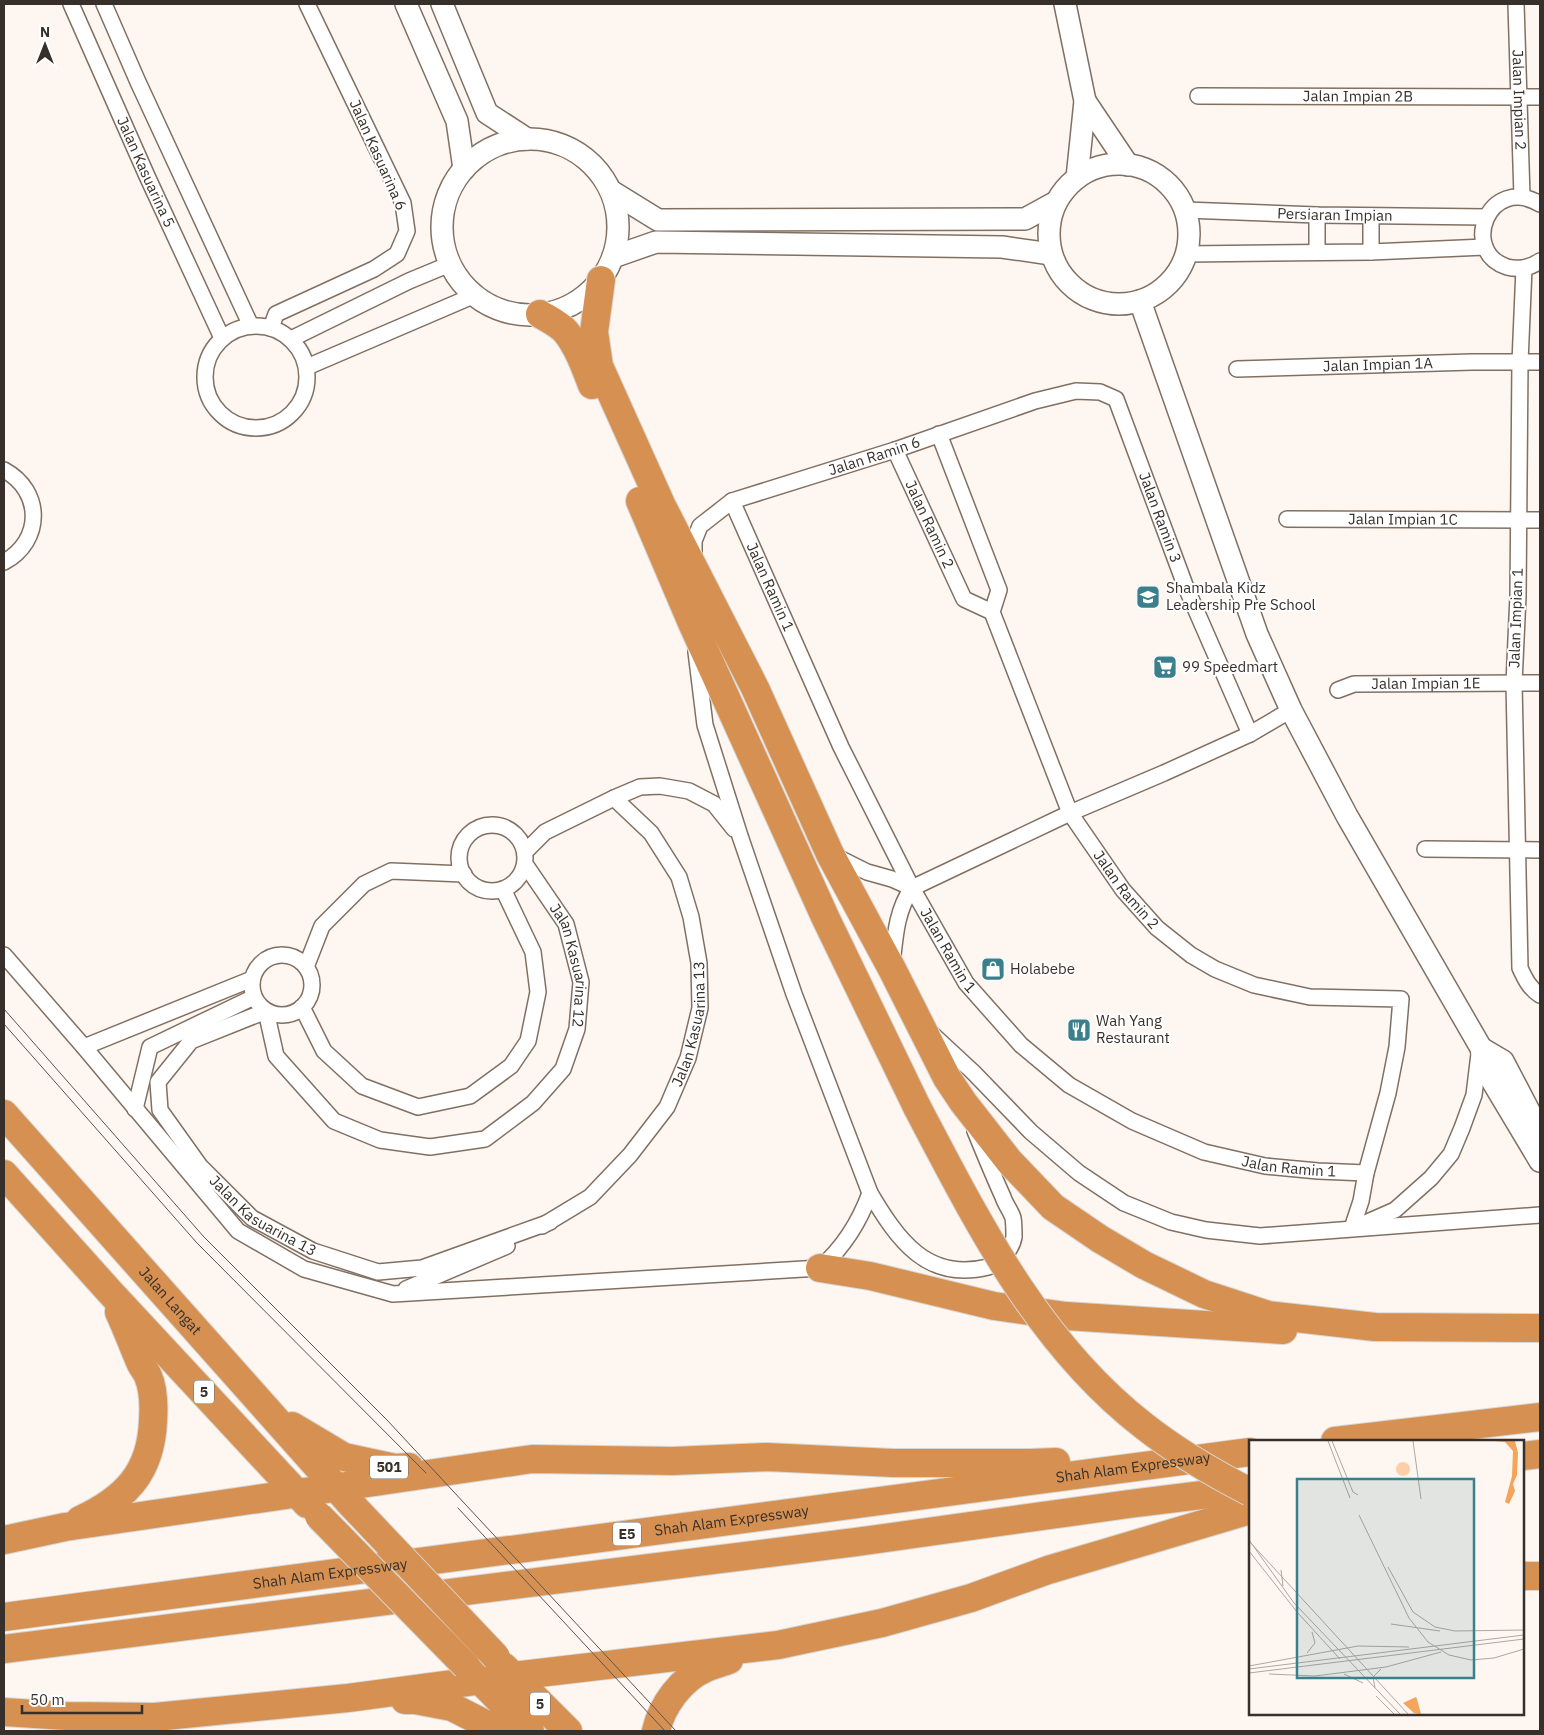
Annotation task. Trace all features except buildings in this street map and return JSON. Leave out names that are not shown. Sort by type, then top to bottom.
[{"type":"highway","points":[[607,269],[594,332],[599,366],[661,504],[755,688],[830,854],[892,969],[947,1078],[963,1102],[1009,1161],[1053,1206],[1100,1239],[1144,1266],[1204,1294],[1268,1315],[1375,1327]]},
{"type":"highway","points":[[540,314],[565,331],[580,355],[692,623],[826,919],[917,1107],[978,1222],[1018,1287],[1056,1339],[1100,1387],[1143,1426],[1179,1452],[1249,1490]]},
{"type":"highway","name":"Jalan Langat","points":[[4,1114],[342,1495]]},
{"type":"highway","name":"5","points":[[4,1174],[318,1516],[530,1731]]},
{"type":"highway","points":[[820,1268],[870,1276],[994,1306],[1066,1316],[1277,1330],[1375,1327],[1540,1328]]},
{"type":"highway","points":[[65,1526],[102,1510],[127,1489],[140,1474],[147,1458],[153,1434],[154,1403],[148,1376],[110,1291]]},
{"type":"highway","name":"501","points":[[262,1405],[304,1434],[344,1457],[395,1468],[532,1459]]},
{"type":"highway","points":[[1344,1440],[1540,1417]]},
{"type":"highway","points":[[4,1540],[65,1526],[298,1494],[342,1495],[532,1459],[673,1461],[767,1457],[893,1463],[1030,1463],[1249,1451]]},
{"type":"highway","name":"Shah Alam Expressway","points":[[4,1618],[1249,1451]]},
{"type":"highway","points":[[1524,1456],[1540,1454]]},
{"type":"highway","points":[[4,1649],[856,1542],[1129,1504],[1249,1491]]},
{"type":"highway","name":"5","points":[[342,1495],[504,1667],[568,1731]]},
{"type":"highway","points":[[656,1731],[665,1707],[676,1692],[688,1678],[705,1668],[778,1645],[882,1624],[971,1598],[1048,1570],[1249,1510]]},
{"type":"highway","points":[[1524,1576],[1540,1576]]},
{"type":"highway","points":[[4,1712],[66,1716],[155,1717],[348,1698],[504,1667],[778,1645]]},
{"type":"highway","points":[[348,1698],[415,1700],[452,1707],[499,1731]]},
{"type":"street","name":"Jalan Kasuarina 5","points":[[71,4],[147,176],[222,338]]},
{"type":"street","name":"Jalan Kasuarina 5","points":[[104,4],[251,326]]},
{"type":"street","name":"Jalan Kasuarina 6","points":[[271,328],[276,314],[374,269],[396,254],[407,231],[404,203],[307,4]]},
{"type":"street","points":[[406,4],[457,121],[464,169]]},
{"type":"street","points":[[442,4],[487,113],[527,139]]},
{"type":"street","points":[[1065,4],[1085,101],[1077,178]]},
{"type":"street","name":"Jalan Impian 2","points":[[1516,4],[1522,197]]},
{"type":"street","name":"Jalan Impian 2B","points":[[1198,96],[1540,97]]},
{"type":"street","points":[[1085,101],[1128,165]]},
{"type":"street","points":[[527,139],[548,141],[568,147],[585,158],[595,168],[611,191],[618,212],[618,235],[607,269],[584,297],[563,309],[540,314],[517,314],[495,307],[475,295],[461,281],[450,264],[443,240],[443,214],[450,190],[464,169],[482,154],[503,143],[527,139]]},
{"type":"street","points":[[1110,165],[1128,165],[1143,168],[1157,175],[1169,184],[1178,196],[1185,210],[1189,232],[1186,254],[1180,270],[1169,283],[1155,294],[1140,301],[1118,304],[1096,301],[1076,290],[1060,274],[1051,254],[1048,236],[1050,218],[1056,202],[1065,188],[1077,178],[1093,169],[1110,165]]},
{"type":"street","points":[[611,191],[658,220],[1025,218],[1056,202]]},
{"type":"street","points":[[1540,204],[1532,199],[1522,197],[1505,199],[1497,203],[1486,217],[1482,232],[1485,248],[1497,262],[1514,268],[1524,268],[1540,261]]},
{"type":"street","name":"Persiaran Impian","points":[[1185,210],[1370,216],[1486,217]]},
{"type":"street","points":[[1317,214],[1317,252]]},
{"type":"street","points":[[1370,216],[1371,252]]},
{"type":"street","points":[[607,269],[656,242],[1002,248],[1051,254]]},
{"type":"street","points":[[1186,254],[1371,252],[1485,248]]},
{"type":"street","points":[[291,339],[450,264]]},
{"type":"street","name":"Jalan Impian 1","points":[[1524,268],[1520,362],[1518,596],[1514,683],[1515,763],[1520,968],[1534,991],[1540,995]]},
{"type":"street","points":[[307,367],[475,295]]},
{"type":"street","points":[[1140,301],[1257,634],[1291,710],[1347,816],[1481,1048],[1485,1069],[1540,1161]]},
{"type":"street","points":[[251,326],[271,328],[291,339],[302,352],[307,367],[306,390],[296,410],[286,419],[274,425],[261,428],[238,425],[228,420],[219,412],[207,392],[205,369],[214,347],[222,338],[236,330],[251,326]]},
{"type":"street","name":"Jalan Impian 1A","points":[[1236,369],[1472,362],[1540,362]]},
{"type":"street","name":"Jalan Ramin 6","points":[[695,572],[694,541],[700,526],[732,501],[895,450],[1035,401],[1076,391],[1100,392]]},
{"type":"street","name":"Jalan Ramin 3","points":[[1100,392],[1116,399],[1185,585],[1250,734]]},
{"type":"street","points":[[938,434],[999,590],[992,612]]},
{"type":"street","name":"Jalan Ramin 2","points":[[895,450],[964,599],[992,612],[1070,813],[1123,890],[1157,928],[1191,955],[1215,969],[1254,985],[1310,997],[1401,999],[1397,1047],[1388,1093],[1366,1172]]},
{"type":"street","points":[[4,470],[21,483],[27,492],[33,512],[33,522],[26,542],[20,550],[4,562]]},
{"type":"street","name":"Jalan Ramin 1","points":[[732,501],[840,746],[912,888],[966,983],[1020,1044],[1069,1085],[1132,1121],[1204,1152],[1265,1166],[1318,1171],[1366,1172]]},
{"type":"street","name":"Jalan Impian 1C","points":[[1287,519],[1540,520]]},
{"type":"street","points":[[692,623],[705,725],[740,836],[794,994],[870,1194],[900,1238],[918,1256],[937,1266],[955,1271],[974,1271],[994,1266],[1010,1249],[1014,1236],[1012,1218],[963,1102]]},
{"type":"street","name":"Jalan Impian 1E","points":[[1338,690],[1354,684],[1540,683]]},
{"type":"street","points":[[892,969],[897,923],[904,899],[912,888],[1070,813],[1250,734],[1291,710]]},
{"type":"street","points":[[525,858],[522,844],[510,830],[497,825],[478,828],[464,841],[460,850],[464,874],[471,883],[481,888],[503,889],[517,879],[525,858],[545,832],[640,787],[660,786],[689,791],[714,804],[740,836]]},
{"type":"street","name":"Jalan Kasuarina 13","points":[[393,1294],[498,1251],[590,1198],[630,1155],[667,1108],[688,1058],[700,1008],[699,963],[691,917],[679,878],[651,833],[614,798]]},
{"type":"street","points":[[1425,849],[1540,850]]},
{"type":"street","points":[[830,854],[867,872],[892,879],[912,888]]},
{"type":"street","name":"Jalan Kasuarina 12","points":[[266,1010],[276,1056],[334,1121],[380,1140],[430,1147],[485,1139],[534,1103],[563,1069],[577,1029],[581,982],[566,924],[525,858]]},
{"type":"street","points":[[306,967],[322,926],[364,884],[392,871],[464,874]]},
{"type":"street","name":"Jalan Kasuarina 12","points":[[302,1007],[324,1051],[362,1086],[418,1108],[470,1096],[510,1066],[528,1040],[538,992],[534,952],[503,889]]},
{"type":"street","points":[[287,955],[294,957],[306,967],[310,975],[311,992],[308,1000],[302,1007],[285,1015],[275,1014],[266,1010],[259,1005],[254,997],[252,979],[255,971],[260,964],[273,956],[287,955]]},
{"type":"street","points":[[4,956],[84,1047],[238,1231],[304,1269],[393,1294],[820,1268],[845,1242],[856,1227],[870,1194]]},
{"type":"street","points":[[84,1047],[252,979]]},
{"type":"street","points":[[135,1109],[150,1047],[254,997]]},
{"type":"street","name":"Jalan Kasuarina 13","points":[[266,1010],[191,1041],[158,1082],[160,1110],[200,1166],[252,1218],[314,1251],[378,1272],[422,1268],[550,1222]]},
{"type":"street","points":[[920,1023],[973,1072],[1031,1132],[1079,1173],[1124,1203],[1171,1222],[1206,1230],[1260,1236],[1540,1215]]},
{"type":"street","points":[[1481,1048],[1503,1061],[1540,1132]]},
{"type":"street","points":[[1352,1228],[1395,1210],[1431,1178],[1451,1154],[1474,1095],[1476,1067],[1481,1048]]},
{"type":"street","points":[[1352,1228],[1361,1201],[1366,1172]]},
{"type":"tram line","points":[[4,1009],[204,1237],[387,1420],[676,1731]]},
{"type":"tram line","points":[[4,1024],[197,1243],[426,1473]]},
{"type":"tram line","points":[[458,1508],[665,1731]]},
{"type":"place","name":"Shambala Kidz Leadership Pre School","points":[[1148,597]]},
{"type":"place","name":"99 Speedmart","points":[[1165,667]]},
{"type":"place","name":"Holabebe","points":[[993,969]]},
{"type":"place","name":"Wah Yang Restaurant","points":[[1079,1030]]}]
